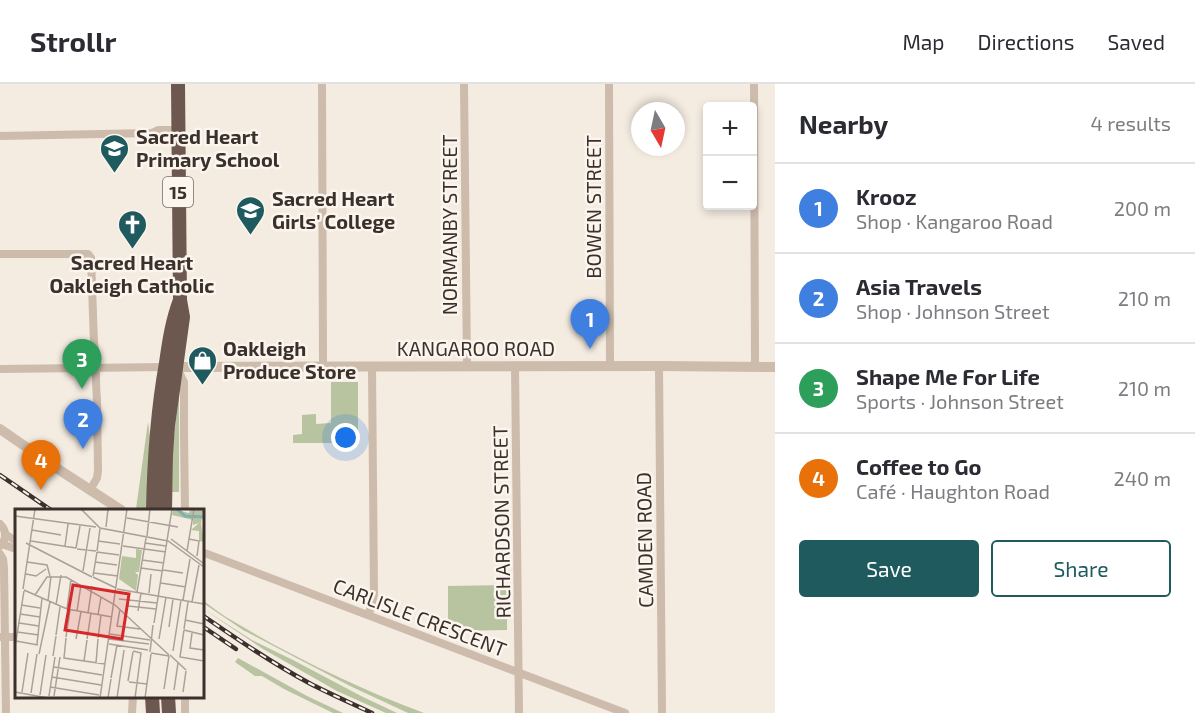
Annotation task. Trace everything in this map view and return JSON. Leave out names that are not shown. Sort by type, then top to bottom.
[{"type":"highway","name":"15","points":[[165,509],[174,317],[180,300],[178,84]]},
{"type":"highway","name":"15","points":[[153,509],[157,419],[171,367]]},
{"type":"highway","points":[[152,698],[153,713]]},
{"type":"highway","points":[[168,698],[169,713]]},
{"type":"street","points":[[322,84],[323,366]]},
{"type":"street","name":"NORMANBY STREET","points":[[464,84],[467,366]]},
{"type":"street","name":"BOWEN STREET","points":[[609,84],[610,366]]},
{"type":"street","points":[[754,84],[755,366]]},
{"type":"street","points":[[0,136],[152,133],[158,130],[178,133]]},
{"type":"street","points":[[0,254],[90,255],[98,471],[90,490]]},
{"type":"street","name":"RICHARDSON STREET","points":[[515,366],[519,713]]},
{"type":"street","name":"CAMDEN ROAD","points":[[659,366],[662,713]]},
{"type":"street","points":[[0,369],[171,367],[184,382],[185,509]]},
{"type":"street","name":"KANGAROO ROAD","points":[[171,367],[775,367]]},
{"type":"street","points":[[369,615],[374,595],[372,367]]},
{"type":"street","points":[[0,429],[119,509]]},
{"type":"street","points":[[0,524],[5,534],[1,545]]},
{"type":"street","points":[[5,534],[15,541]]},
{"type":"street","name":"CARLISLE CRESCENT","points":[[204,553],[625,713]]},
{"type":"street","points":[[0,554],[4,568],[2,637],[6,713]]},
{"type":"street","points":[[132,713],[133,698]]},
{"type":"street","points":[[184,698],[185,713]]},
{"type":"green space","points":[[331,382],[358,382],[358,443],[293,443],[293,435],[302,434],[302,415],[316,414],[316,424],[331,423]]},
{"type":"green space","points":[[179,390],[179,492],[172,492],[173,448]]},
{"type":"green space","points":[[148,422],[150,437],[147,509],[136,509]]},
{"type":"green space","points":[[507,585],[507,630],[448,631],[448,586]]},
{"type":"green space","points":[[204,601],[226,617],[323,670],[424,713],[408,713],[350,686],[243,630],[204,604]]},
{"type":"green space","points":[[204,609],[252,640],[397,713],[386,713],[337,691],[263,649]]},
{"type":"green space","points":[[238,658],[343,713],[333,713],[262,676],[255,676],[235,662]]},
{"type":"railway","points":[[0,475],[50,509]]},
{"type":"railway","points":[[204,616],[295,675],[372,713]]},
{"type":"railway","points":[[204,627],[236,649]]},
{"type":"place","name":"Sacred Heart Primary School","points":[[115,174]]},
{"type":"place","name":"Sacred Heart Girls' College","points":[[251,236]]},
{"type":"place","name":"Sacred Heart Oakleigh Catholic","points":[[132,250]]},
{"type":"place","name":"Krooz","points":[[590,349]]},
{"type":"place","name":"Oakleigh Produce Store","points":[[202,386]]},
{"type":"place","name":"Shape Me For Life","points":[[82,389]]},
{"type":"place","name":"Asia Travels","points":[[83,449]]},
{"type":"place","name":"Coffee to Go","points":[[41,490]]}]
